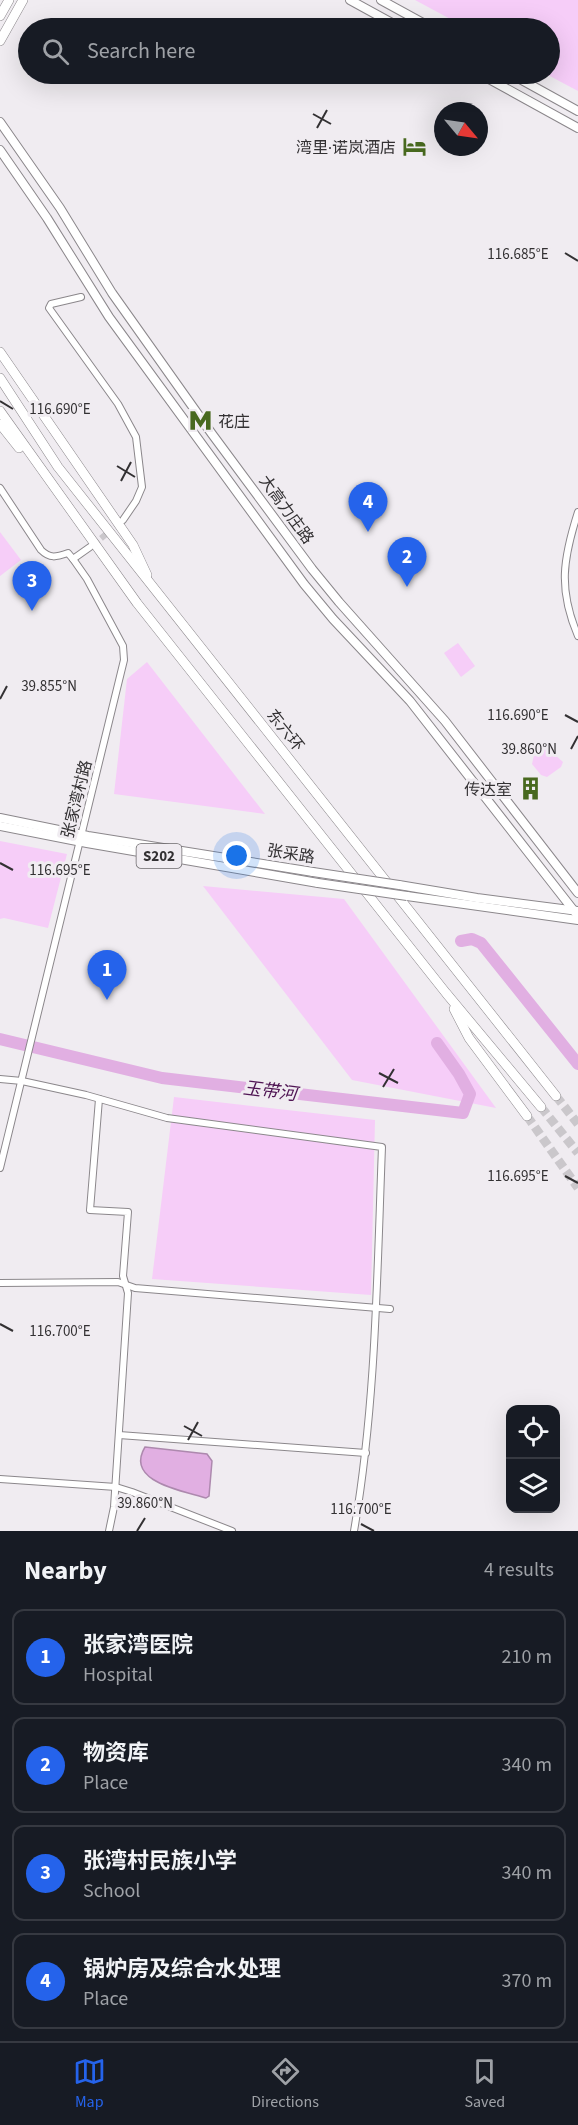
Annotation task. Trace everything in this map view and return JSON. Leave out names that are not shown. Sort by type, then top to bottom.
[{"type":"highway","points":[[0,16],[9,0]]},
{"type":"highway","points":[[0,40],[23,0]]},
{"type":"highway","points":[[0,352],[134,545],[155,591]]},
{"type":"highway","name":"东六环","points":[[0,378],[58,467],[556,1096]]},
{"type":"highway","points":[[0,411],[137,603],[446,993],[541,1107]]},
{"type":"highway","points":[[0,424],[84,531]]},
{"type":"highway","points":[[446,993],[469,1038],[527,1116]]},
{"type":"main road","points":[[350,0],[383,18]]},
{"type":"main road","points":[[381,0],[414,18]]},
{"type":"main road","points":[[498,84],[578,128]]},
{"type":"main road","points":[[530,84],[578,111]]},
{"type":"main road","name":"大高力庄路","points":[[0,122],[60,208],[112,293],[312,569],[445,721],[578,893]]},
{"type":"main road","name":"大高力庄路","points":[[0,150],[47,218],[109,317],[304,584],[333,619],[410,701],[577,914]]},
{"type":"main road","name":"张采路","points":[[0,818],[80,838],[318,883],[407,896],[577,914]]},
{"type":"main road","name":"张采路","points":[[0,826],[399,885],[577,914]]},
{"type":"main road","points":[[551,880],[558,881],[561,878],[561,870]]},
{"type":"street","points":[[81,297],[51,303],[49,308],[118,404],[136,437],[142,487],[123,520]]},
{"type":"street","points":[[0,488],[41,550],[48,556],[57,557],[68,553],[73,559],[90,547]]},
{"type":"street","points":[[578,512],[567,548],[564,570],[566,598],[571,620],[578,636]]},
{"type":"street","name":"张家湾村路","points":[[0,1168],[2,1149],[35,1031],[124,660],[123,646],[87,579],[73,559]]},
{"type":"street","points":[[0,1079],[22,1081],[167,1118],[382,1147],[376,1308],[366,1454],[354,1531]]},
{"type":"street","points":[[99,1099],[90,1210],[128,1212],[123,1276],[128,1293],[116,1487],[109,1531]]},
{"type":"street","points":[[0,1283],[118,1282],[135,1288],[390,1309]]},
{"type":"street","points":[[119,1435],[366,1454]]},
{"type":"street","points":[[0,1479],[116,1487],[232,1531]]},
{"type":"shaded area","points":[[415,0],[578,0],[578,91],[560,81],[560,18],[448,18]]},
{"type":"shaded area","points":[[0,532],[21,560],[0,576]]},
{"type":"shaded area","points":[[458,643],[475,666],[461,677],[444,653]]},
{"type":"shaded area","points":[[147,662],[265,814],[114,794],[127,679]]},
{"type":"shaded area","points":[[542,748],[547,748],[563,762],[561,767],[547,777],[541,775],[532,764],[534,755]]},
{"type":"shaded area","points":[[0,841],[67,854],[48,928],[0,919]]},
{"type":"shaded area","points":[[203,886],[344,899],[496,1108],[352,1080]]},
{"type":"shaded area","points":[[174,1097],[375,1120],[371,1295],[152,1279]]},
{"type":"shaded area","points":[[145,1447],[207,1454],[212,1461],[209,1496],[206,1498],[171,1488],[149,1477],[143,1469],[141,1459]]},
{"type":"waterway","name":"玉带河","points":[[461,941],[472,939],[481,943],[578,1064]]},
{"type":"waterway","name":"玉带河","points":[[0,1039],[162,1078],[463,1113],[470,1094],[437,1043]]},
{"type":"tunnel","points":[[94,544],[121,522]]},
{"type":"tunnel","points":[[556,1096],[578,1124]]},
{"type":"tunnel","points":[[541,1107],[578,1153]]},
{"type":"tunnel","points":[[527,1116],[578,1188]]},
{"type":"place","name":"湾里·诺岚酒店","points":[[414,147]]},
{"type":"place","name":"花庄","points":[[200,421]]},
{"type":"place","name":"锅炉房及综合水处理","points":[[368,532]]},
{"type":"place","name":"物资库","points":[[407,587]]},
{"type":"place","name":"张湾村民族小学","points":[[32,611]]},
{"type":"place","name":"传达室","points":[[530,789]]},
{"type":"place","name":"张家湾医院","points":[[107,1000]]}]
